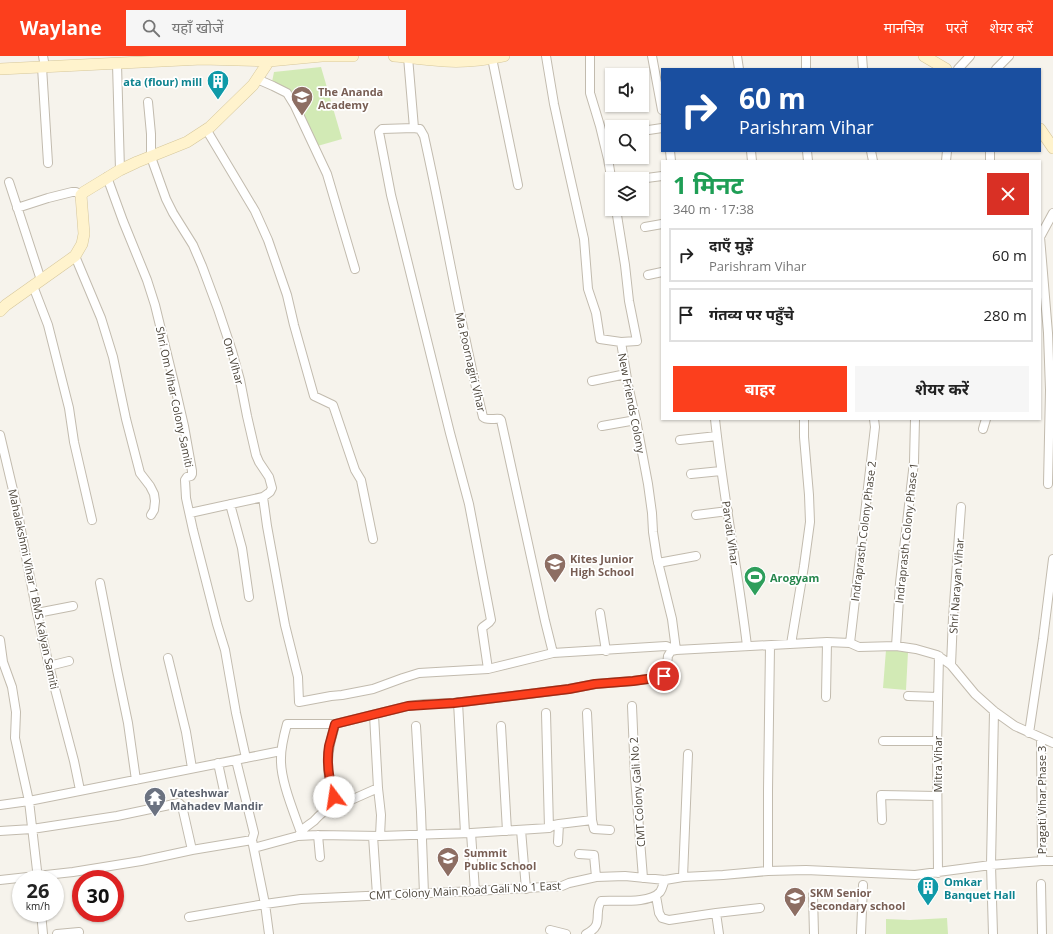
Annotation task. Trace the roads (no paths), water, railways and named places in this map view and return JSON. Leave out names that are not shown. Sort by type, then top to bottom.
[{"type":"street","points":[[0,69],[43,63],[89,61],[117,64],[140,59],[247,58],[269,61],[299,57],[353,56]]},
{"type":"street","points":[[394,56],[434,60],[504,56]]},
{"type":"street","name":"New Friends Colony","points":[[546,56],[554,104],[584,239],[588,289],[596,313],[600,339],[620,342],[648,484],[658,563],[672,619],[676,650]]},
{"type":"street","points":[[590,56],[590,92],[600,126],[610,172]]},
{"type":"street","points":[[652,56],[661,105]]},
{"type":"street","points":[[737,56],[739,68]]},
{"type":"street","points":[[806,56],[806,68]]},
{"type":"street","points":[[862,56],[863,68]]},
{"type":"street","points":[[924,56],[943,68]]},
{"type":"street","points":[[959,68],[970,56]]},
{"type":"street","points":[[997,68],[1009,56]]},
{"type":"street","points":[[413,57],[414,128],[382,129],[379,132],[391,195],[469,504],[491,620],[482,628],[488,669]]},
{"type":"street","points":[[487,58],[518,184]]},
{"type":"street","points":[[81,195],[120,170],[187,142],[206,129],[253,85],[269,61]]},
{"type":"street","points":[[43,63],[48,163]]},
{"type":"street","points":[[117,64],[120,170]]},
{"type":"street","points":[[257,79],[287,93],[295,106],[327,174],[355,268]]},
{"type":"street","points":[[148,102],[151,134],[151,156]]},
{"type":"street","name":"Ma Poornagiri Vihar","points":[[414,128],[420,129],[424,136],[441,212],[470,363],[484,417],[486,419],[498,418],[501,420],[553,653]]},
{"type":"street","points":[[649,130],[661,128]]},
{"type":"street","points":[[206,129],[255,211],[268,240],[287,295],[314,396],[333,405],[355,470],[361,480],[373,539]]},
{"type":"street","points":[[1041,130],[1053,148]]},
{"type":"street","name":"Om Vihar","points":[[151,156],[166,199],[193,245],[202,266],[232,350],[256,454],[272,488],[270,492],[263,497]]},
{"type":"street","points":[[649,178],[661,176]]},
{"type":"street","name":"Shri Om Vihar Colony Samiti","points":[[107,177],[120,214],[147,280],[155,305],[175,387],[192,471],[192,474],[187,476],[185,480],[186,498],[217,624],[225,650],[236,713],[246,758]]},
{"type":"street","points":[[8,182],[17,208],[52,338],[69,408],[74,442],[92,520]]},
{"type":"street","points":[[17,208],[72,192],[76,192],[81,195]]},
{"type":"street","points":[[0,310],[75,256],[82,244],[84,234],[81,195]]},
{"type":"street","points":[[1041,234],[1053,213]]},
{"type":"street","points":[[617,216],[629,302],[637,341],[620,342]]},
{"type":"street","points":[[645,227],[661,224]]},
{"type":"street","points":[[1041,248],[1048,333],[1050,390],[1048,484]]},
{"type":"street","points":[[75,256],[101,318],[111,351],[140,473],[154,494],[154,510],[151,514]]},
{"type":"street","points":[[648,275],[661,272]]},
{"type":"street","points":[[592,381],[626,374]]},
{"type":"street","points":[[602,426],[636,420]]},
{"type":"street","name":"Parvati Vihar","points":[[715,420],[747,646]]},
{"type":"street","points":[[791,644],[810,522],[810,495],[804,437],[804,420]]},
{"type":"street","name":"Indraprasth Colony Phase 2","points":[[850,643],[875,427],[874,420]]},
{"type":"street","name":"Indraprasth Colony Phase 1","points":[[896,646],[900,583],[914,462],[915,420]]},
{"type":"street","points":[[983,429],[986,420]]},
{"type":"street","name":"Mahalakshmi Vihar 1 BMS Kalyan Samiti","points":[[0,435],[17,507],[37,613],[80,790]]},
{"type":"street","points":[[680,440],[717,436]]},
{"type":"street","points":[[691,474],[722,471]]},
{"type":"street","points":[[190,513],[263,497],[285,625],[298,677],[298,702],[373,688],[419,673],[488,669],[553,653],[606,651],[666,646],[676,650]]},
{"type":"street","points":[[230,504],[242,548],[249,597]]},
{"type":"street","name":"Shri Narayan Vihar","points":[[951,665],[961,507]]},
{"type":"street","points":[[696,515],[728,511]]},
{"type":"street","points":[[658,563],[696,556]]},
{"type":"street","points":[[1029,733],[1053,559]]},
{"type":"street","points":[[100,583],[128,723],[136,780]]},
{"type":"street","points":[[37,613],[73,606]]},
{"type":"street","points":[[600,613],[606,651]]},
{"type":"street","points":[[0,640],[3,662],[12,687],[16,712],[15,738],[29,801],[37,870]]},
{"type":"street","points":[[826,697],[827,642]]},
{"type":"street","points":[[299,833],[283,776],[281,751],[286,724],[335,724],[408,706],[458,702],[569,689],[595,684],[662,677],[666,673],[668,656],[671,651],[676,650],[827,642],[850,643],[859,646],[896,646],[930,652],[939,656],[951,665],[975,694],[994,711],[1015,726],[1053,743]]},
{"type":"street","points":[[768,871],[770,646]]},
{"type":"street","name":"Mitra Vihar","points":[[938,873],[937,741],[939,656]]},
{"type":"street","points":[[168,658],[186,732],[192,768]]},
{"type":"street","points":[[49,666],[69,661]]},
{"type":"street","points":[[908,696],[938,697]]},
{"type":"street","points":[[458,702],[468,833],[475,891]]},
{"type":"street","name":"CMT Colony Gali No 2","points":[[632,706],[635,777],[643,878]]},
{"type":"street","points":[[993,934],[991,865],[994,711]]},
{"type":"street","points":[[546,713],[549,828]]},
{"type":"street","points":[[587,713],[592,820],[594,829],[610,830]]},
{"type":"street","points":[[374,715],[381,815],[377,836],[376,895]]},
{"type":"street","points":[[335,724],[330,745],[328,773],[336,806]]},
{"type":"street","points":[[416,726],[424,894]]},
{"type":"street","points":[[501,726],[508,831]]},
{"type":"street","name":"Pragati Vihar Phase 3","points":[[1041,738],[1042,861]]},
{"type":"street","points":[[883,741],[937,741]]},
{"type":"street","points":[[0,805],[29,801],[281,751]]},
{"type":"street","points":[[683,877],[688,754]]},
{"type":"street","points":[[236,760],[254,833],[253,844],[269,934]]},
{"type":"street","points":[[218,763],[224,791]]},
{"type":"street","points":[[299,833],[324,812],[378,788]]},
{"type":"street","points":[[882,820],[882,795],[937,796]]},
{"type":"street","points":[[0,831],[32,829],[117,816],[180,803],[192,850]]},
{"type":"street","points":[[64,874],[141,861],[192,850],[253,844],[299,833],[318,835],[377,836],[468,833],[549,828],[559,824],[592,820]]},
{"type":"street","points":[[558,842],[559,824]]},
{"type":"street","points":[[521,830],[526,889]]},
{"type":"street","points":[[318,835],[320,857]]},
{"type":"street","points":[[580,854],[594,855],[596,877]]},
{"type":"street","name":"CMT Colony Main Road Gali No 1 East","points":[[190,917],[301,899],[526,889],[562,886],[596,877],[625,876],[665,880],[683,877],[806,870],[915,875],[991,865],[1053,861]]},
{"type":"street","points":[[0,880],[12,879]]},
{"type":"street","points":[[586,934],[593,931],[598,922],[598,905],[601,901],[630,901],[656,896],[661,890],[665,880]]},
{"type":"street","points":[[1041,884],[1042,934]]},
{"type":"street","points":[[861,934],[863,885]]},
{"type":"street","points":[[813,895],[814,934]]},
{"type":"street","points":[[656,896],[659,913],[662,918],[669,920],[760,908]]},
{"type":"street","points":[[716,913],[719,934]]},
{"type":"street","points":[[42,922],[43,934]]},
{"type":"street","points":[[550,930],[566,934]]},
{"type":"street","points":[[57,934],[79,932]]},
{"type":"place","name":"ata (flour) mill","points":[[218,100]]},
{"type":"place","name":"The Ananda Academy","points":[[302,116]]},
{"type":"place","name":"Kites Junior High School","points":[[555,584]]},
{"type":"place","name":"Arogyam","points":[[755,596]]},
{"type":"place","name":"Vateshwar Mahadev Mandir","points":[[155,818]]},
{"type":"place","name":"Summit Public School","points":[[448,878]]},
{"type":"place","name":"Omkar Banquet Hall","points":[[928,906]]},
{"type":"place","name":"SKM Senior Secondary school","points":[[795,918]]}]
